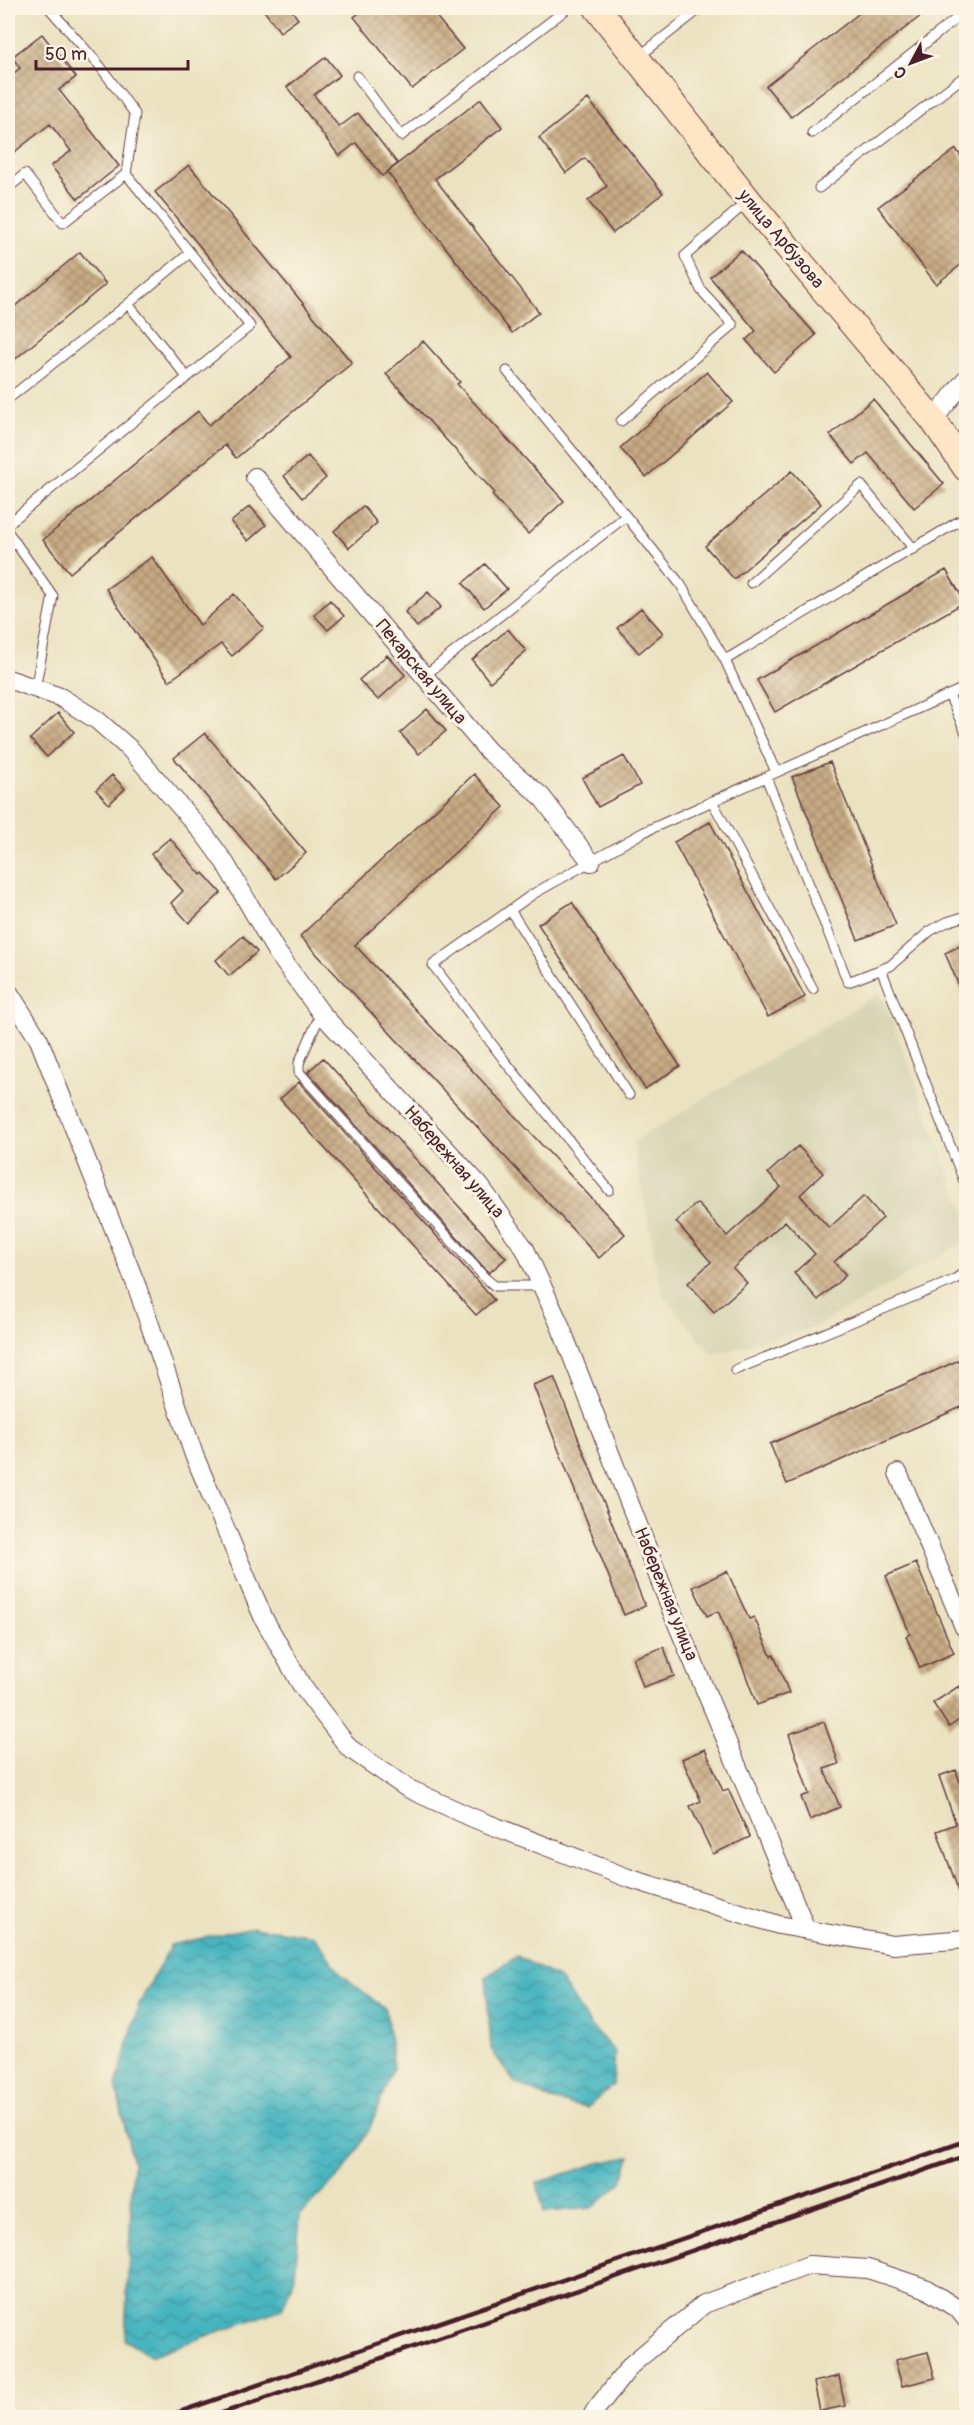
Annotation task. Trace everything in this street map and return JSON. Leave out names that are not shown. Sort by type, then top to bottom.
[{"type":"street","name":"улица Арбузова","points":[[597,8],[749,201],[933,420],[966,468]]},
{"type":"street","points":[[933,420],[966,379]]},
{"type":"street","name":"Пекарская улица","points":[[255,477],[488,751],[541,796],[591,862]]},
{"type":"street","name":"Набережная улица","points":[[8,679],[60,697],[97,720],[131,750],[204,834],[276,951],[321,1013],[480,1186],[525,1249],[559,1323],[673,1614],[806,1929]]},
{"type":"street","points":[[8,991],[39,1040],[137,1287],[194,1455],[264,1619],[302,1686],[349,1748],[407,1788],[473,1818],[628,1878],[778,1925],[893,1945],[966,1939]]},
{"type":"street","points":[[898,1473],[966,1629]]},
{"type":"street","points":[[591,2418],[632,2364],[704,2304],[809,2265],[868,2269],[926,2288],[959,2310],[966,2319]]},
{"type":"lane","points":[[8,188],[25,174],[63,223],[126,174],[135,114],[100,66],[49,8]]},
{"type":"lane","points":[[357,76],[401,136],[568,8]]},
{"type":"lane","points":[[637,58],[701,8]]},
{"type":"lane","points":[[812,133],[966,11]]},
{"type":"lane","points":[[819,188],[966,75]]},
{"type":"lane","points":[[8,524],[250,326],[126,174]]},
{"type":"lane","points":[[621,421],[733,325],[701,290],[685,256],[749,201]]},
{"type":"lane","points":[[8,399],[190,253]]},
{"type":"lane","points":[[128,304],[187,377]]},
{"type":"lane","points":[[507,371],[681,585],[725,660],[776,772]]},
{"type":"lane","points":[[751,583],[861,485],[914,549]]},
{"type":"lane","points":[[424,676],[626,516]]},
{"type":"lane","points":[[725,660],[966,517]]},
{"type":"lane","points":[[8,532],[53,597],[35,688]]},
{"type":"lane","points":[[609,1190],[504,1060],[433,965],[533,894],[644,832],[966,687]]},
{"type":"lane","points":[[950,694],[966,733]]},
{"type":"lane","points":[[766,777],[848,982],[890,966],[930,931],[966,916]]},
{"type":"lane","points":[[712,801],[813,989]]},
{"type":"lane","points":[[510,910],[629,1095]]},
{"type":"lane","points":[[881,969],[966,1186]]},
{"type":"lane","points":[[321,1013],[299,1063],[299,1072],[485,1278],[495,1286],[542,1286]]},
{"type":"lane","points":[[735,1370],[954,1280],[966,1271]]},
{"type":"shaded area","points":[[881,992],[966,1216],[966,1241],[814,1328],[712,1354],[662,1294],[633,1142]]},
{"type":"water","points":[[253,1927],[314,1936],[341,1974],[386,2010],[393,2068],[369,2130],[345,2170],[300,2215],[295,2276],[282,2309],[150,2356],[125,2340],[133,2163],[116,2086],[139,2004],[171,1945]]},
{"type":"water","points":[[517,1956],[560,1979],[591,2026],[615,2052],[613,2085],[587,2108],[551,2100],[514,2082],[491,2049],[486,1977]]},
{"type":"water","points":[[630,2157],[622,2182],[592,2208],[544,2212],[537,2183],[598,2163]]},
{"type":"building","points":[[262,8],[290,8],[298,19],[280,32]]},
{"type":"building","points":[[366,8],[429,8],[463,49],[412,89],[354,17]]},
{"type":"building","points":[[866,8],[931,8],[791,117],[766,86]]},
{"type":"building","points":[[42,34],[76,77],[59,90],[119,166],[78,199],[51,166],[71,151],[50,124],[8,157],[8,78],[20,68],[12,57]]},
{"type":"building","points":[[326,57],[340,75],[314,95],[339,127],[358,113],[398,164],[382,176],[356,143],[339,156],[287,87]]},
{"type":"building","points":[[481,99],[502,127],[435,179],[539,312],[512,333],[387,172]]},
{"type":"building","points":[[588,99],[663,193],[613,233],[588,201],[607,186],[585,158],[566,173],[539,138]]},
{"type":"building","points":[[956,149],[966,164],[966,261],[936,284],[878,207]]},
{"type":"building","points":[[189,165],[352,363],[236,458],[225,445],[70,573],[43,540],[198,411],[209,425],[291,357],[155,192]]},
{"type":"building","points":[[741,250],[816,335],[774,372],[746,340],[756,331],[710,277]]},
{"type":"building","points":[[80,252],[106,284],[8,365],[8,312]]},
{"type":"building","points":[[423,341],[460,382],[457,384],[564,501],[528,534],[492,495],[494,492],[386,374]]},
{"type":"building","points":[[707,372],[733,402],[646,477],[620,448]]},
{"type":"building","points":[[873,399],[944,484],[914,508],[868,453],[854,464],[830,435]]},
{"type":"building","points":[[308,456],[326,478],[302,498],[284,476]]},
{"type":"building","points":[[792,471],[821,504],[734,579],[705,546]]},
{"type":"building","points":[[250,506],[266,525],[248,541],[231,522]]},
{"type":"building","points":[[363,506],[377,523],[349,548],[334,531]]},
{"type":"building","points":[[152,557],[200,625],[234,594],[264,628],[232,656],[221,644],[169,681],[106,589]]},
{"type":"building","points":[[485,564],[507,589],[484,608],[463,583]]},
{"type":"building","points":[[946,570],[965,602],[775,712],[757,680]]},
{"type":"building","points":[[428,592],[441,607],[417,627],[405,612]]},
{"type":"building","points":[[330,600],[344,616],[328,630],[314,615]]},
{"type":"building","points":[[641,608],[663,633],[639,653],[617,628]]},
{"type":"building","points":[[508,629],[526,651],[490,682],[472,660]]},
{"type":"building","points":[[387,655],[405,675],[378,700],[359,680]]},
{"type":"building","points":[[427,709],[446,731],[419,754],[400,733]]},
{"type":"building","points":[[58,713],[74,732],[47,757],[30,739]]},
{"type":"building","points":[[205,733],[306,853],[276,879],[174,758]]},
{"type":"building","points":[[624,756],[640,785],[598,807],[582,778]]},
{"type":"building","points":[[830,762],[896,925],[858,940],[792,777]]},
{"type":"building","points":[[474,774],[504,807],[355,945],[625,1234],[599,1258],[300,936]]},
{"type":"building","points":[[112,775],[125,789],[109,804],[96,790]]},
{"type":"building","points":[[710,822],[805,997],[768,1017],[674,842]]},
{"type":"building","points":[[170,838],[201,875],[203,873],[221,893],[189,923],[171,903],[183,891],[151,854]]},
{"type":"building","points":[[572,902],[680,1066],[645,1089],[538,924]]},
{"type":"building","points":[[243,936],[257,952],[229,976],[216,960]]},
{"type":"building","points":[[966,943],[966,1002],[945,953]]},
{"type":"building","points":[[323,1058],[506,1258],[489,1273],[308,1072]]},
{"type":"building","points":[[299,1082],[494,1300],[476,1315],[280,1099]]},
{"type":"building","points":[[798,1146],[823,1173],[800,1195],[829,1228],[864,1196],[883,1218],[834,1262],[846,1275],[818,1300],[794,1273],[815,1254],[785,1221],[733,1268],[747,1283],[714,1312],[688,1283],[711,1262],[676,1222],[697,1203],[727,1236],[781,1187],[768,1173]]},
{"type":"building","points":[[966,1357],[966,1405],[787,1484],[770,1444]]},
{"type":"building","points":[[554,1377],[645,1606],[624,1615],[533,1385]]},
{"type":"building","points":[[916,1563],[954,1653],[920,1668],[906,1636],[910,1634],[886,1576]]},
{"type":"building","points":[[727,1571],[749,1619],[754,1617],[771,1656],[774,1655],[789,1693],[757,1705],[736,1649],[718,1611],[707,1616],[693,1587]]},
{"type":"building","points":[[664,1647],[674,1676],[643,1687],[633,1658]]},
{"type":"building","points":[[959,1686],[966,1697],[966,1715],[949,1727],[933,1703]]},
{"type":"building","points":[[824,1722],[839,1764],[824,1769],[840,1807],[810,1820],[801,1797],[809,1794],[789,1734]]},
{"type":"building","points":[[705,1749],[723,1791],[728,1789],[750,1837],[713,1854],[690,1806],[701,1801],[682,1759]]},
{"type":"building","points":[[956,1770],[966,1801],[966,1906],[964,1906],[937,1831],[956,1824],[939,1776]]},
{"type":"building","points":[[928,2352],[935,2378],[902,2386],[895,2360]]},
{"type":"building","points":[[839,2376],[845,2406],[820,2411],[814,2382]]},
{"type":"railway","points":[[162,2418],[966,2141]]},
{"type":"railway","points":[[208,2418],[966,2156]]}]
